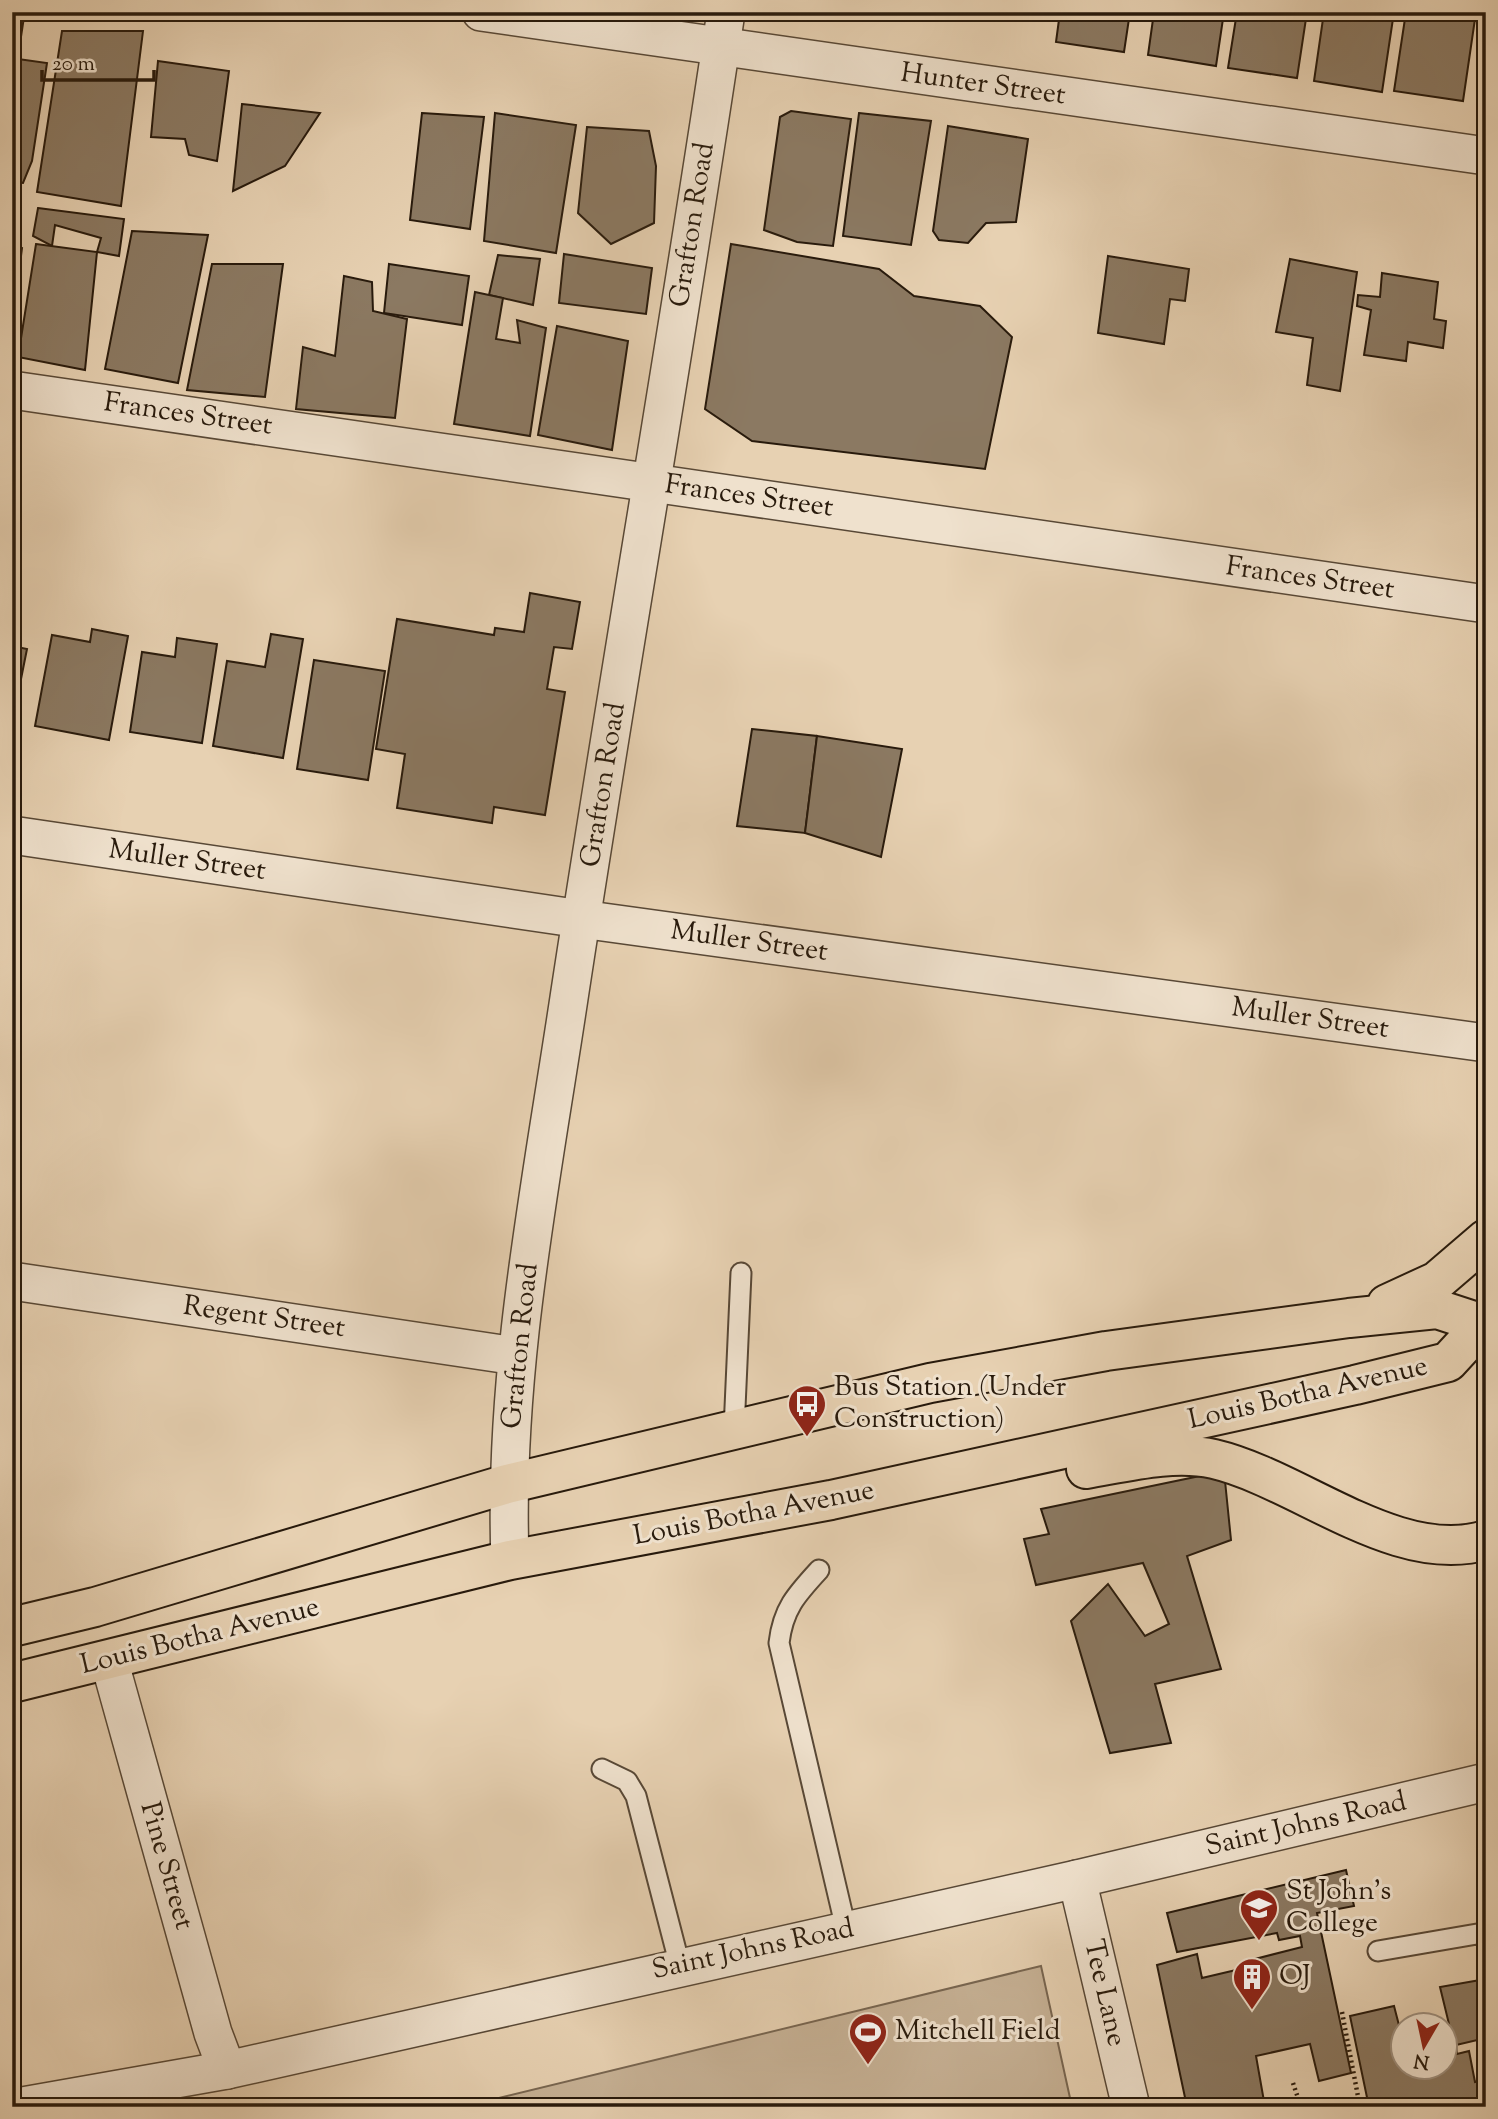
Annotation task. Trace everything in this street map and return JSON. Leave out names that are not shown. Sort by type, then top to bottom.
[{"type":"main road","points":[[1349,1318],[1437,1281],[1486,1240]]},
{"type":"main road","name":"Louis Botha Avenue","points":[[12,1627],[95,1607],[507,1484],[930,1383],[1106,1351],[1349,1318],[1437,1309],[1484,1325],[1448,1362],[831,1500],[510,1560],[12,1683]]},
{"type":"main road","points":[[831,1500],[951,1492],[1146,1458],[1210,1458],[1244,1467],[1370,1525],[1417,1542],[1447,1545],[1486,1540]]},
{"type":"street","name":"Hunter Street","points":[[481,12],[1486,156]]},
{"type":"street","name":"Grafton Road","points":[[510,1560],[507,1484],[516,1356],[581,919],[654,483],[726,12]]},
{"type":"street","name":"Frances Street","points":[[12,390],[1486,604]]},
{"type":"street","name":"Muller Street","points":[[12,835],[581,919],[1486,1044]]},
{"type":"street","name":"Regent Street","points":[[12,1281],[516,1356]]},
{"type":"street","name":"Pine Street","points":[[109,1660],[213,2033],[227,2070]]},
{"type":"street","name":"Saint Johns Road","points":[[17,2107],[227,2070],[680,1966],[1077,1879],[1486,1782]]},
{"type":"street","name":"Tee Lane","points":[[1077,1879],[1131,2107]]},
{"type":"lane","points":[[734,1430],[740,1273]]},
{"type":"lane","points":[[819,1570],[797,1594],[782,1618],[779,1643],[846,1929]]},
{"type":"lane","points":[[602,1769],[627,1781],[636,1796],[680,1966]]},
{"type":"lane","points":[[1378,1951],[1477,1934],[1486,1937]]},
{"type":"path","points":[[1342,2012],[1360,2107]]},
{"type":"path","points":[[1293,2083],[1301,2107]]},
{"type":"shaded area","points":[[1041,1966],[1072,2107],[462,2107]]},
{"type":"building","points":[[1060,12],[1130,12],[1124,52],[1056,42]]},
{"type":"building","points":[[1154,12],[1224,12],[1216,66],[1148,55]]},
{"type":"building","points":[[1237,12],[1307,12],[1297,78],[1228,68]]},
{"type":"building","points":[[1324,12],[1394,12],[1382,92],[1314,81]]},
{"type":"building","points":[[1406,12],[1476,12],[1463,101],[1394,91]]},
{"type":"building","points":[[12,16],[24,17],[19,50],[12,50]]},
{"type":"building","points":[[62,31],[143,31],[121,206],[37,192]]},
{"type":"building","points":[[18,59],[47,63],[32,161],[23,183],[12,182],[12,72],[16,72]]},
{"type":"building","points":[[158,61],[229,71],[217,161],[189,155],[185,139],[151,137]]},
{"type":"building","points":[[242,104],[320,113],[285,166],[233,191]]},
{"type":"building","points":[[791,111],[851,119],[833,246],[797,242],[764,230],[780,117]]},
{"type":"building","points":[[422,113],[484,117],[470,229],[410,220]]},
{"type":"building","points":[[495,113],[576,125],[556,253],[484,241]]},
{"type":"building","points":[[859,113],[931,121],[911,245],[843,236]]},
{"type":"building","points":[[948,126],[1028,139],[1016,222],[986,223],[968,243],[939,240],[933,231]]},
{"type":"building","points":[[587,127],[649,131],[656,166],[654,223],[611,244],[578,213]]},
{"type":"building","points":[[38,208],[124,219],[119,256],[97,252],[101,238],[55,225],[52,246],[33,236]]},
{"type":"building","points":[[132,231],[208,235],[178,383],[105,369]]},
{"type":"building","points":[[36,244],[97,252],[85,370],[18,357]]},
{"type":"building","points":[[731,244],[879,269],[914,296],[980,306],[1012,337],[985,469],[752,441],[705,409]]},
{"type":"building","points":[[12,246],[22,248],[12,328]]},
{"type":"building","points":[[564,254],[652,268],[646,314],[559,303]]},
{"type":"building","points":[[498,255],[540,259],[533,305],[489,295]]},
{"type":"building","points":[[1108,256],[1189,269],[1185,301],[1170,299],[1164,344],[1098,333]]},
{"type":"building","points":[[1290,259],[1357,272],[1340,391],[1307,385],[1313,338],[1276,332]]},
{"type":"building","points":[[212,264],[283,264],[265,397],[187,390]]},
{"type":"building","points":[[389,264],[469,276],[462,325],[384,313]]},
{"type":"building","points":[[1382,273],[1438,282],[1434,319],[1446,321],[1443,348],[1408,342],[1406,361],[1364,355],[1371,310],[1357,306],[1358,295],[1380,297]]},
{"type":"building","points":[[344,276],[372,282],[373,311],[407,319],[395,418],[296,409],[303,347],[335,356]]},
{"type":"building","points":[[475,292],[503,298],[496,339],[520,343],[517,320],[546,328],[530,436],[454,424]]},
{"type":"building","points":[[557,326],[628,341],[612,450],[538,435]]},
{"type":"building","points":[[530,593],[580,602],[572,649],[554,647],[547,689],[565,692],[545,815],[494,807],[492,823],[397,808],[405,754],[376,749],[397,619],[494,635],[495,628],[524,632]]},
{"type":"building","points":[[92,629],[128,636],[109,740],[35,726],[52,635],[90,642]]},
{"type":"building","points":[[271,634],[303,639],[283,758],[213,746],[227,661],[265,667]]},
{"type":"building","points":[[177,638],[217,644],[202,743],[130,732],[142,652],[175,657]]},
{"type":"building","points":[[12,646],[27,649],[12,724]]},
{"type":"building","points":[[314,660],[385,671],[368,780],[297,769]]},
{"type":"building","points":[[752,729],[817,736],[805,833],[737,826]]},
{"type":"building","points":[[817,736],[902,749],[881,857],[805,833]]},
{"type":"building","points":[[1224,1471],[1231,1540],[1187,1556],[1221,1669],[1155,1684],[1171,1743],[1110,1753],[1071,1621],[1108,1584],[1145,1636],[1169,1624],[1143,1563],[1036,1585],[1024,1539],[1049,1534],[1041,1509]]},
{"type":"building","name":"OJ","points":[[1346,1870],[1354,1906],[1317,1913],[1351,2073],[1319,2081],[1310,2044],[1256,2056],[1265,2107],[1187,2107],[1157,1965],[1197,1954],[1202,1978],[1253,1966],[1251,1960],[1302,1947],[1300,1936],[1279,1940],[1277,1933],[1177,1952],[1167,1913]]},
{"type":"building","points":[[1486,1979],[1486,2038],[1460,2044],[1460,2010],[1446,2010],[1440,1987]]},
{"type":"building","points":[[1394,2006],[1395,2010],[1390,2010],[1390,2080],[1460,2080],[1460,2053],[1469,2051],[1475,2082],[1486,2080],[1486,2107],[1437,2107],[1435,2100],[1411,2107],[1369,2107],[1350,2016]]},
{"type":"place","name":"Bus Station (Under Construction)","points":[[807,1438]]},
{"type":"place","name":"St John's College","points":[[1259,1942]]},
{"type":"place","name":"OJ","points":[[1252,2011]]},
{"type":"place","name":"Mitchell Field","points":[[868,2066]]}]
